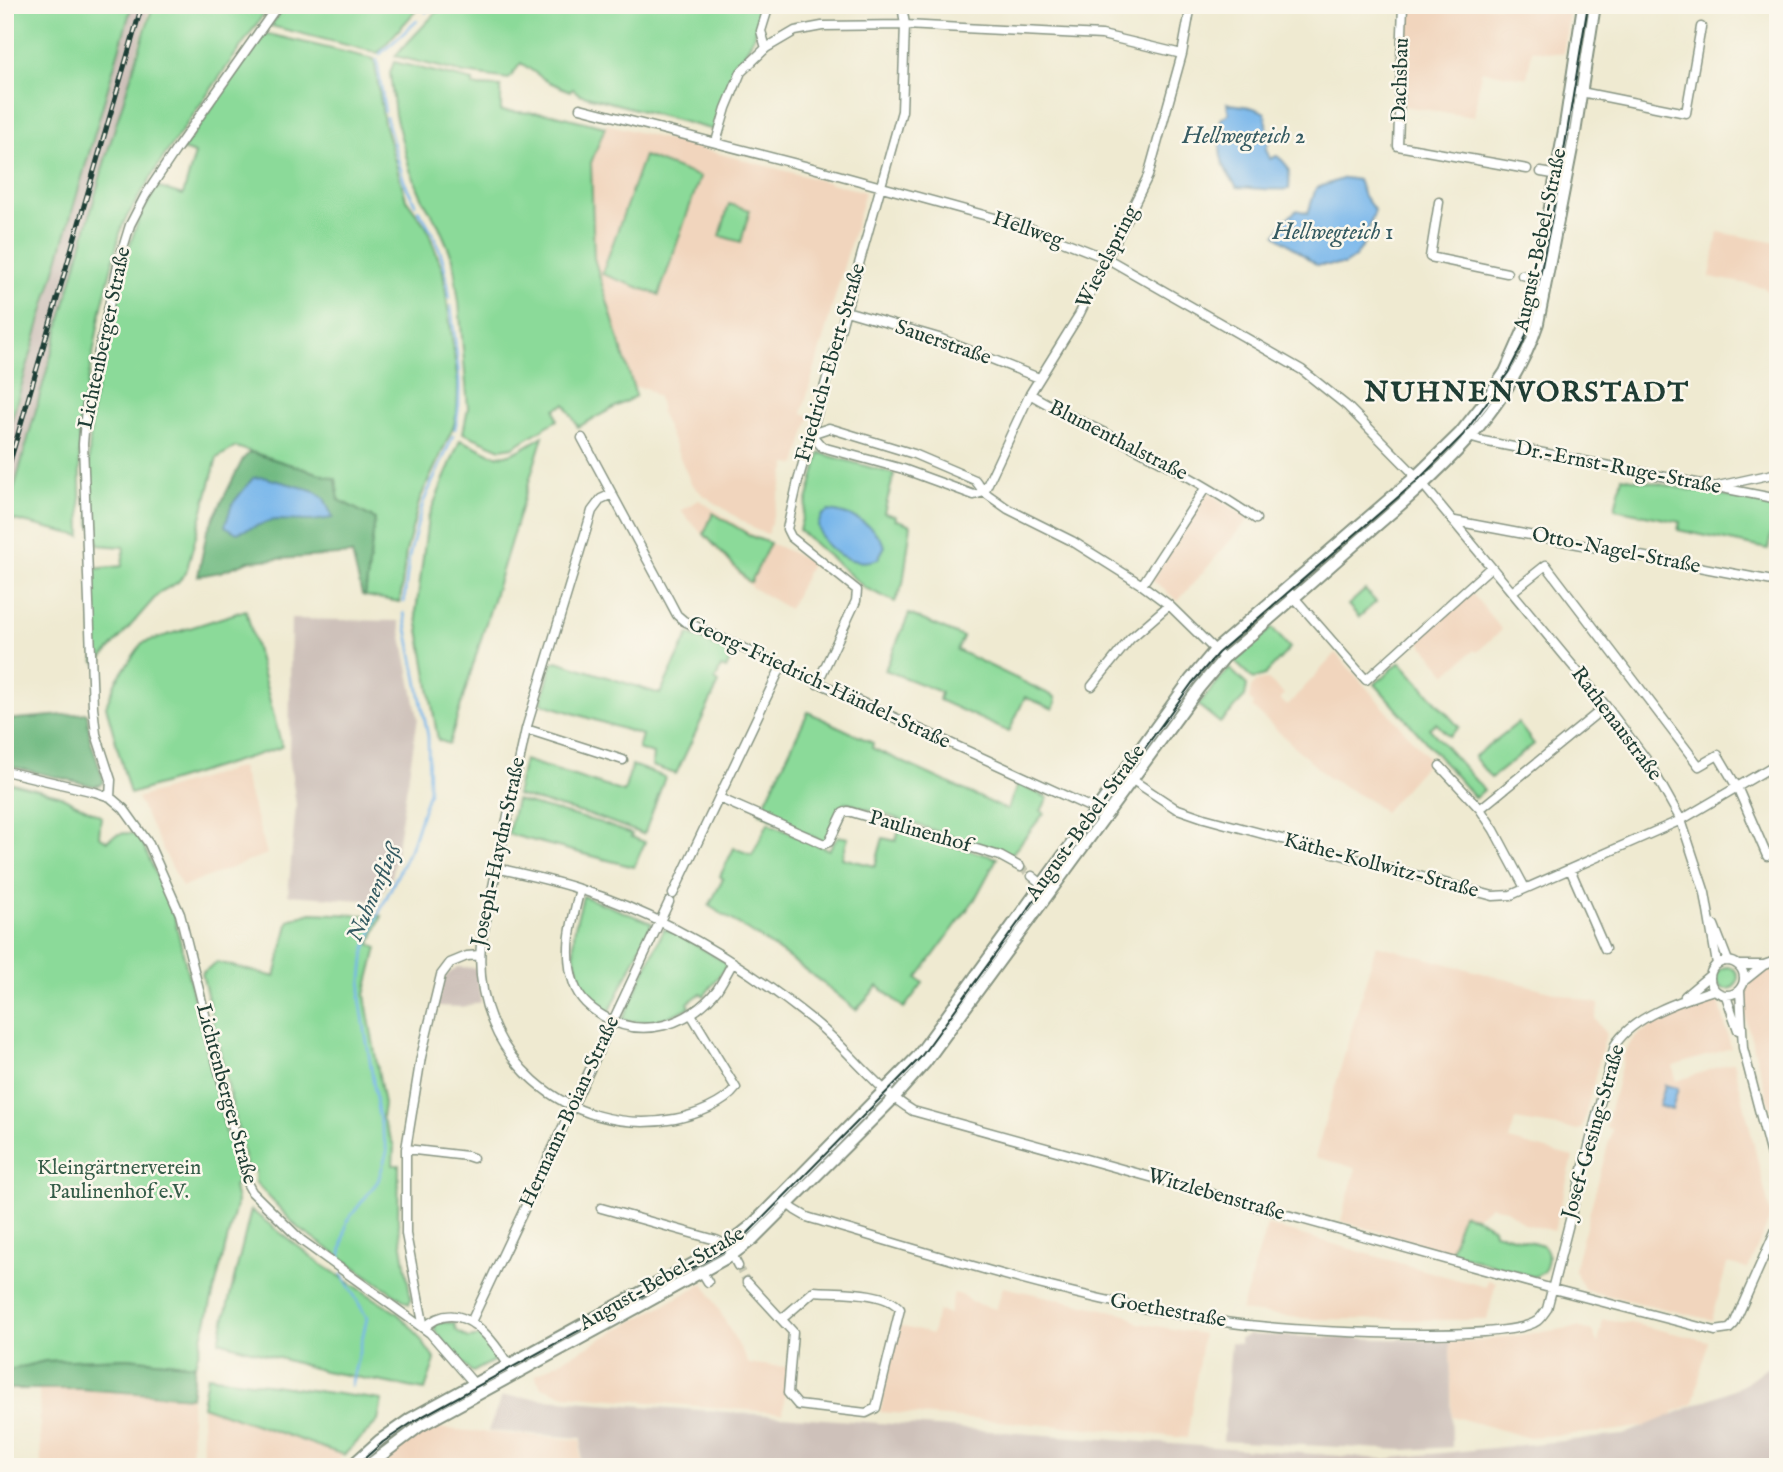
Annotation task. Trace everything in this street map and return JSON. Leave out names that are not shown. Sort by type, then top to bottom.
[{"type":"street","name":"Lichtenberger Straße","points":[[278,5],[145,196],[130,225],[119,261],[86,408],[83,444],[96,734],[111,780],[110,797],[124,809],[149,844],[180,914],[247,1183],[259,1199],[301,1240],[424,1328],[478,1388]]},
{"type":"street","points":[[766,48],[761,30],[769,5]]},
{"type":"street","name":"Friedrich-Ebert-Straße","points":[[817,684],[856,601],[857,590],[791,537],[787,529],[902,111],[905,25],[902,5]]},
{"type":"street","name":"Wieselspring","points":[[984,492],[1030,394],[1079,315],[1148,176],[1182,54],[1191,5]]},
{"type":"street","name":"Dachsbau","points":[[1403,5],[1398,146],[1527,169]]},
{"type":"street","name":"August-Bebel-Straße","points":[[1576,91],[1583,5]]},
{"type":"street","name":"August-Bebel-Straße","points":[[1102,813],[1122,773],[1215,650],[1286,588],[1471,438],[1495,406],[1530,347],[1538,323],[1542,279],[1576,91],[1595,5]]},
{"type":"street","points":[[716,142],[741,72],[766,48],[795,31],[822,26],[905,25],[1102,35],[1182,54]]},
{"type":"street","points":[[1576,91],[1686,113],[1701,27]]},
{"type":"street","name":"Hellweg","points":[[580,108],[1020,225],[1108,259],[1302,370],[1347,407],[1420,480]]},
{"type":"street","points":[[1541,172],[1562,175]]},
{"type":"street","points":[[1439,202],[1430,257],[1507,272]]},
{"type":"street","points":[[1778,208],[1774,229],[1778,237]]},
{"type":"street","points":[[1522,275],[1542,279]]},
{"type":"street","name":"August-Bebel-Straße","points":[[512,1371],[753,1239],[784,1200],[889,1094],[925,1063],[1047,887],[1102,813],[1133,780],[1199,688],[1224,658],[1294,598],[1420,480],[1486,400],[1505,372],[1528,320],[1542,279]]},
{"type":"street","name":"Sauerstraße","points":[[846,311],[939,338],[1040,378]]},
{"type":"street","name":"Blumenthalstraße","points":[[1030,394],[1056,410],[1206,486],[1256,519]]},
{"type":"street","points":[[984,492],[974,495],[903,469],[822,447],[811,434],[829,428],[902,450],[975,480],[984,492],[1023,518],[1072,541],[1143,585],[1169,605],[1224,658]]},
{"type":"street","name":"Dr.-Ernst-Ruge-Straße","points":[[1460,433],[1471,438],[1778,499]]},
{"type":"street","name":"Georg-Friedrich-Händel-Straße","points":[[582,438],[677,615],[691,626],[1102,813]]},
{"type":"street","points":[[1715,487],[1773,474],[1778,470]]},
{"type":"street","name":"Rathenaustraße","points":[[1420,480],[1606,706],[1649,764],[1681,820],[1708,909],[1728,961]]},
{"type":"street","name":"Blumenthalstraße","points":[[1143,585],[1206,486]]},
{"type":"street","name":"Joseph-Haydn-Straße","points":[[424,1328],[406,1234],[406,1149],[421,1057],[441,975],[450,963],[467,956],[480,955],[526,729],[592,511],[601,499],[612,494]]},
{"type":"street","name":"Otto-Nagel-Straße","points":[[1455,520],[1778,582]]},
{"type":"street","name":"Rathenaustraße","points":[[1512,592],[1546,565],[1699,766],[1718,755],[1738,789]]},
{"type":"street","points":[[1286,588],[1366,680],[1491,567]]},
{"type":"street","points":[[1092,687],[1130,639],[1169,605]]},
{"type":"street","name":"Hermann-Boian-Straße","points":[[471,1322],[781,667]]},
{"type":"street","points":[[1480,809],[1606,706]]},
{"type":"street","points":[[526,729],[623,760]]},
{"type":"street","name":"Käthe-Kollwitz-Straße","points":[[1122,773],[1175,808],[1204,818],[1493,896],[1511,895],[1681,820],[1738,789],[1778,763]]},
{"type":"street","points":[[1440,766],[1480,809],[1525,888]]},
{"type":"street","points":[[5,771],[110,797]]},
{"type":"street","points":[[1738,789],[1767,856],[1778,848]]},
{"type":"street","name":"Paulinenhof","points":[[719,798],[824,844],[829,842],[844,813],[848,811],[1000,856],[1020,867]]},
{"type":"street","name":"Witzlebenstraße","points":[[496,868],[580,889],[660,921],[733,962],[788,1000],[825,1030],[889,1094],[914,1111],[1553,1289],[1714,1331],[1729,1329],[1734,1324],[1778,1226]]},
{"type":"street","points":[[1570,869],[1605,949]]},
{"type":"street","points":[[1031,876],[1047,887]]},
{"type":"street","points":[[580,889],[569,943],[574,985],[590,1008],[613,1022],[631,1028],[652,1028],[670,1024],[691,1014],[717,989],[733,962]]},
{"type":"street","name":"Rathenaustraße","points":[[1708,909],[1717,964]]},
{"type":"street","points":[[480,955],[486,1003],[503,1045],[527,1075],[559,1101],[594,1116],[627,1122],[659,1122],[704,1110],[731,1095],[736,1088],[691,1014]]},
{"type":"street","points":[[1741,1036],[1740,990],[1744,981],[1764,965],[1778,960]]},
{"type":"street","points":[[1764,965],[1738,965],[1728,961],[1717,964],[1710,975],[1710,983],[1714,990],[1726,996],[1741,1036],[1778,1182]]},
{"type":"street","points":[[1738,965],[1743,972],[1744,981]]},
{"type":"street","name":"Josef-Gesing-Straße","points":[[1674,1004],[1710,975]]},
{"type":"street","name":"Josef-Gesing-Straße","points":[[1553,1289],[1615,1045],[1626,1030],[1636,1023],[1674,1004],[1714,990]]},
{"type":"street","points":[[1726,996],[1740,990]]},
{"type":"street","points":[[406,1149],[473,1158]]},
{"type":"street","name":"Goethestraße","points":[[784,1200],[807,1217],[1053,1288],[1247,1325],[1357,1333],[1454,1335],[1505,1330],[1536,1322],[1547,1309],[1553,1289]]},
{"type":"street","points":[[601,1208],[730,1250],[738,1266]]},
{"type":"street","name":"August-Bebel-Straße","points":[[350,1467],[380,1440],[410,1419],[705,1277],[730,1250]]},
{"type":"street","points":[[747,1282],[783,1318],[793,1332],[788,1393],[798,1405],[866,1413],[876,1408],[900,1309],[895,1302],[876,1296],[814,1291],[783,1318]]},
{"type":"street","points":[[424,1328],[435,1318],[449,1317],[471,1322],[493,1339],[512,1371]]},
{"type":"street","name":"August-Bebel-Straße","points":[[366,1467],[420,1426],[478,1388]]},
{"type":"shaded area","points":[[132,5],[150,5],[5,522],[5,443]]},
{"type":"shaded area","points":[[1570,5],[1563,54],[1532,50],[1527,78],[1481,71],[1474,117],[1403,106],[1407,6]]},
{"type":"shaded area","points":[[607,124],[865,192],[802,413],[810,416],[796,465],[787,464],[768,534],[756,530],[702,494],[691,483],[662,416],[658,397],[646,388],[633,387],[594,258],[591,163]]},
{"type":"shaded area","points":[[1718,232],[1778,243],[1778,301],[1763,287],[1710,277]]},
{"type":"shaded area","points":[[1208,492],[1249,519],[1178,601],[1152,580]]},
{"type":"shaded area","points":[[699,500],[753,535],[812,562],[789,609],[751,587],[681,511]]},
{"type":"shaded area","points":[[1471,592],[1502,630],[1447,674],[1418,640]]},
{"type":"shaded area","points":[[291,619],[399,621],[418,718],[392,877],[376,901],[288,895],[296,805],[289,755]]},
{"type":"shaded area","points":[[1336,653],[1430,760],[1384,812],[1327,777],[1252,707],[1254,704],[1249,699],[1251,688],[1256,682],[1267,679],[1284,694],[1280,699],[1287,706]]},
{"type":"shaded area","points":[[241,767],[267,854],[182,887],[137,798]]},
{"type":"shaded area","points":[[1376,945],[1599,1004],[1595,1019],[1606,1034],[1582,1128],[1578,1130],[1515,1120],[1509,1140],[1573,1157],[1554,1231],[1525,1224],[1505,1209],[1491,1206],[1475,1217],[1462,1214],[1450,1252],[1341,1221],[1356,1168],[1315,1157]]},
{"type":"shaded area","points":[[1778,966],[1778,1108],[1770,1107],[1742,1005],[1751,981],[1769,968]]},
{"type":"shaded area","points":[[457,967],[476,968],[481,1002],[462,1007],[437,1006],[445,977]]},
{"type":"shaded area","points":[[1706,999],[1719,1001],[1731,1048],[1673,1066],[1676,1081],[1734,1062],[1771,1216],[1748,1269],[1727,1264],[1712,1320],[1585,1290],[1574,1270],[1612,1130],[1606,1127],[1624,1054],[1634,1037],[1678,1010]]},
{"type":"shaded area","points":[[1267,1225],[1486,1287],[1488,1280],[1496,1282],[1487,1320],[1311,1319],[1241,1311]]},
{"type":"shaded area","points":[[704,1283],[749,1364],[787,1367],[783,1413],[565,1395],[541,1387],[535,1375]]},
{"type":"shaded area","points":[[1003,1287],[1126,1314],[1138,1323],[1203,1334],[1187,1438],[880,1412],[899,1326],[932,1334],[938,1311],[949,1314],[954,1293],[965,1296],[970,1302],[996,1309]]},
{"type":"shaded area","points":[[1603,1320],[1630,1323],[1708,1341],[1693,1404],[1673,1412],[1674,1422],[1603,1432],[1526,1437],[1452,1416],[1450,1341],[1478,1341],[1577,1327],[1592,1331],[1598,1344]]},
{"type":"shaded area","points":[[1248,1335],[1450,1341],[1452,1447],[1403,1450],[1223,1441],[1231,1343],[1240,1344],[1240,1339]]},
{"type":"shaded area","points":[[1778,1358],[1778,1467],[580,1467],[582,1438],[488,1431],[502,1396],[1383,1459],[1623,1435],[1743,1385]]},
{"type":"shaded area","points":[[39,1389],[80,1389],[191,1397],[192,1467],[41,1467]]},
{"type":"shaded area","points":[[202,1406],[344,1455],[331,1467],[203,1467]]},
{"type":"shaded area","points":[[432,1428],[581,1440],[579,1467],[379,1467],[405,1444]]},
{"type":"green space","points":[[5,5],[132,5],[5,443]]},
{"type":"green space","points":[[153,5],[270,5],[163,158],[125,220],[120,233],[101,311],[79,430],[81,536],[6,518],[105,160]]},
{"type":"green space","points":[[285,5],[421,5],[378,53],[271,26]]},
{"type":"green space","points":[[443,5],[764,5],[754,36],[728,85],[714,130],[579,94],[573,89],[570,91],[547,81],[521,63],[509,79],[464,73],[395,56]]},
{"type":"green space","points":[[264,33],[374,59],[384,123],[406,199],[427,228],[443,271],[458,383],[457,413],[453,428],[420,499],[406,552],[400,602],[365,596],[375,519],[338,500],[336,479],[236,447],[217,458],[186,573],[177,583],[160,592],[98,663],[94,662],[93,569],[122,566],[124,547],[98,545],[96,527],[90,525],[89,454],[92,409],[123,264],[139,218],[157,187],[183,195],[195,154],[182,150]]},
{"type":"green space","points":[[394,62],[473,81],[473,86],[501,87],[501,111],[552,114],[605,127],[591,163],[594,258],[636,396],[578,427],[565,404],[555,409],[557,420],[513,447],[501,449],[463,433],[468,408],[453,259],[410,170],[395,115],[390,73]]},
{"type":"green space","points":[[644,156],[700,177],[659,295],[602,274]]},
{"type":"green space","points":[[729,204],[750,210],[741,242],[720,236]]},
{"type":"green space","points":[[543,436],[449,744],[438,740],[416,612],[428,518],[460,440],[498,456],[518,451]]},
{"type":"green space","points":[[250,452],[336,479],[339,500],[375,519],[365,596],[362,595],[352,554],[249,561],[220,572],[198,576],[207,531],[243,459]]},
{"type":"green space","points":[[820,453],[894,474],[884,513],[896,516],[895,519],[911,525],[903,584],[895,602],[865,588],[799,530]]},
{"type":"green space","points":[[1622,477],[1777,506],[1768,549],[1678,530],[1680,522],[1615,509]]},
{"type":"green space","points":[[713,513],[753,537],[770,543],[751,582],[704,534]]},
{"type":"green space","points":[[1365,590],[1376,602],[1359,617],[1348,605]]},
{"type":"green space","points":[[246,610],[282,747],[130,794],[106,706],[116,681],[142,643]]},
{"type":"green space","points":[[909,614],[963,637],[957,650],[1055,697],[1053,709],[1025,697],[1009,732],[939,700],[941,692],[885,670]]},
{"type":"green space","points":[[1272,628],[1290,648],[1265,675],[1253,679],[1234,661]]},
{"type":"green space","points":[[689,634],[733,654],[726,669],[721,667],[715,680],[719,683],[676,774],[652,766],[653,754],[638,749],[642,735],[541,703],[552,664],[557,661],[660,694]]},
{"type":"green space","points":[[1400,662],[1459,727],[1449,736],[1436,723],[1429,728],[1484,790],[1475,798],[1375,684]]},
{"type":"green space","points":[[1229,668],[1247,685],[1245,697],[1220,723],[1198,705]]},
{"type":"green space","points":[[808,712],[873,743],[872,748],[1007,810],[1018,784],[1048,798],[1041,811],[1044,813],[1011,855],[845,802],[829,840],[824,842],[760,813]]},
{"type":"green space","points":[[87,713],[90,739],[104,781],[100,785],[94,786],[5,765],[5,720]]},
{"type":"green space","points":[[1518,723],[1534,744],[1491,778],[1474,757]]},
{"type":"green space","points":[[524,760],[624,792],[632,765],[665,777],[643,834],[600,818],[516,795]]},
{"type":"green space","name":"Kleingärtnerverein Paulinenhof e.V.","points":[[5,781],[58,795],[101,816],[99,836],[107,841],[120,834],[135,834],[143,844],[174,916],[238,1182],[234,1186],[237,1202],[195,1365],[127,1358],[45,1361],[5,1371]]},
{"type":"green space","points":[[516,800],[632,834],[631,837],[645,842],[634,867],[508,834]]},
{"type":"green space","points":[[768,823],[829,850],[838,836],[848,838],[842,858],[875,866],[883,838],[896,841],[899,830],[997,858],[975,899],[917,978],[923,983],[904,1008],[878,986],[856,1010],[821,981],[709,906],[723,879],[720,876],[734,848],[752,855]]},
{"type":"green space","points":[[583,896],[652,923],[609,1013],[592,999],[577,969],[574,935]]},
{"type":"green space","points":[[311,913],[382,916],[370,944],[377,948],[365,995],[384,1104],[382,1118],[394,1146],[393,1165],[399,1165],[398,1222],[411,1299],[409,1304],[298,1228],[255,1182],[255,1171],[247,1169],[202,973],[217,962],[275,977],[289,920]]},
{"type":"green space","points":[[664,929],[676,933],[728,964],[704,996],[701,993],[688,1003],[690,1007],[657,1020],[622,1020]]},
{"type":"green space","points":[[1727,967],[1735,970],[1738,978],[1735,986],[1727,989],[1719,986],[1716,978],[1719,970]]},
{"type":"green space","name":"Kleingärtnerverein Paulinenhof e.V.","points":[[251,1210],[321,1264],[397,1313],[413,1329],[435,1360],[425,1390],[324,1371],[219,1341]]},
{"type":"green space","points":[[1462,1214],[1475,1217],[1493,1228],[1494,1232],[1543,1245],[1548,1258],[1544,1272],[1534,1277],[1450,1252]]},
{"type":"green space","points":[[438,1322],[454,1323],[456,1330],[468,1338],[481,1336],[491,1345],[497,1359],[473,1372],[470,1371],[435,1331],[434,1327]]},
{"type":"green space","points":[[127,1358],[195,1365],[191,1397],[80,1389],[5,1389],[5,1371],[45,1361]]},
{"type":"green space","points":[[207,1376],[382,1400],[378,1421],[344,1455],[202,1406]]},
{"type":"water","name":"Hellwegteich 2","points":[[1227,103],[1251,107],[1265,113],[1269,140],[1266,149],[1270,159],[1277,156],[1287,167],[1289,189],[1237,187],[1230,178],[1220,147],[1221,119],[1229,113]]},
{"type":"water","name":"Hellwegteich 1","points":[[1345,178],[1358,180],[1364,196],[1375,211],[1362,247],[1355,257],[1344,265],[1317,265],[1276,235],[1284,221],[1297,210],[1308,213],[1316,188]]},
{"type":"water","points":[[263,477],[312,490],[324,498],[333,518],[312,521],[273,520],[237,533],[225,526],[232,504],[253,478]]},
{"type":"water","points":[[829,511],[862,521],[874,531],[885,546],[878,559],[859,561],[832,550],[818,525],[822,515]]},
{"type":"water","points":[[1665,1085],[1678,1088],[1672,1110],[1659,1106]]},
{"type":"waterway","name":"Nuhnenfließ","points":[[426,12],[432,5]]},
{"type":"waterway","name":"Nuhnenfließ","points":[[380,54],[417,21]]},
{"type":"waterway","name":"Nuhnenfließ","points":[[377,60],[385,112]]},
{"type":"waterway","name":"Nuhnenfließ","points":[[386,117],[404,181],[415,204]]},
{"type":"waterway","name":"Nuhnenfließ","points":[[418,210],[440,252],[450,299]]},
{"type":"waterway","name":"Nuhnenfließ","points":[[451,306],[459,383],[455,429]]},
{"type":"waterway","name":"Nuhnenfließ","points":[[404,602],[409,557],[423,503],[453,436]]},
{"type":"waterway","name":"Nuhnenfließ","points":[[340,1259],[347,1221],[378,1181],[387,1152],[360,998],[365,950],[378,915],[411,847],[429,791],[428,736],[404,613]]},
{"type":"waterway","name":"Nuhnenfließ","points":[[342,1274],[367,1318],[351,1386]]},
{"type":"tunnel","points":[[1020,867],[1032,876]]},
{"type":"tunnel","points":[[738,1266],[747,1282]]},
{"type":"tram line","points":[[355,1467],[383,1442],[416,1420],[729,1248],[749,1232],[920,1058],[1192,683],[1218,653],[1419,479],[1463,435],[1508,373],[1531,321],[1559,181],[1588,5]]},
{"type":"railway","points":[[5,479],[142,5]]},
{"type":"district","name":"NUHNENVORSTADT","points":[[1527,393]]}]
